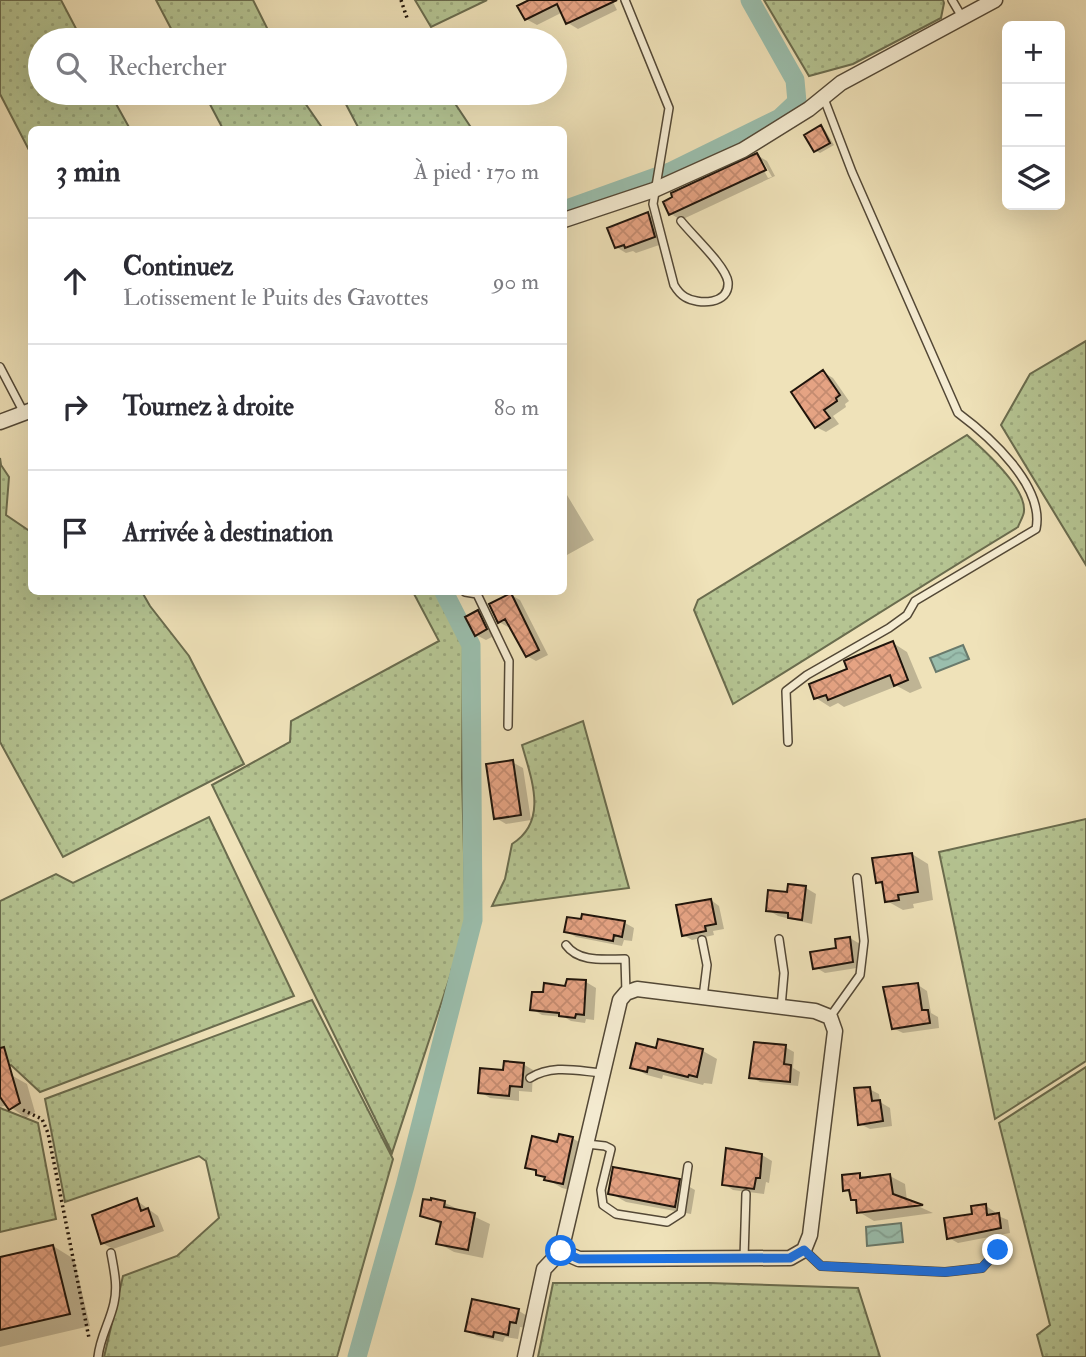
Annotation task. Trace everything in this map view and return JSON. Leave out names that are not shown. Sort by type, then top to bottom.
[{"type":"street","points":[[567,219],[654,190],[743,150],[799,116],[841,83],[956,5],[995,0]]},
{"type":"street","points":[[0,422],[28,412]]},
{"type":"street","points":[[525,1357],[544,1269],[561,1251],[621,1000],[626,993],[637,989],[815,1011],[830,1017],[835,1031],[810,1235],[804,1250],[790,1258],[579,1259],[561,1251]]},
{"type":"lane","points":[[625,0],[669,108],[653,204],[674,285],[682,296],[690,299],[704,302],[718,300],[726,294],[728,284],[724,273],[681,221]]},
{"type":"lane","points":[[788,742],[786,691],[889,628],[907,615],[915,601],[1036,529],[1038,516],[1034,500],[1011,462],[987,435],[958,413],[852,172],[824,96]]},
{"type":"lane","points":[[0,367],[28,412]]},
{"type":"lane","points":[[477,595],[509,661],[508,726]]},
{"type":"lane","points":[[830,1017],[860,975],[864,941],[857,878]]},
{"type":"lane","points":[[779,939],[784,973],[781,1007]]},
{"type":"lane","points":[[702,940],[707,965],[703,998]]},
{"type":"lane","points":[[566,945],[572,954],[583,958],[625,960],[626,993]]},
{"type":"lane","points":[[530,1078],[543,1071],[558,1069],[603,1073]]},
{"type":"lane","points":[[587,1144],[611,1149],[601,1190],[603,1205],[616,1214],[667,1222],[681,1213],[688,1167]]},
{"type":"lane","points":[[744,1258],[746,1194]]},
{"type":"lane","points":[[804,1250],[821,1266],[945,1272],[982,1268],[998,1250]]},
{"type":"lane","points":[[98,1357],[100,1341],[114,1304],[116,1284],[111,1253]]},
{"type":"path","points":[[401,0],[407,18]]},
{"type":"path","points":[[23,1111],[41,1119],[47,1133],[92,1347]]},
{"type":"green space","points":[[0,0],[61,0],[76,28],[28,28],[28,105],[117,105],[128,126],[28,126],[28,148],[0,94]]},
{"type":"green space","points":[[156,0],[253,0],[267,28],[171,28]]},
{"type":"green space","points":[[415,0],[487,0],[431,27]]},
{"type":"green space","points":[[764,0],[943,0],[944,3],[941,18],[853,64],[809,76]]},
{"type":"green space","points":[[210,105],[306,105],[321,126],[221,126]]},
{"type":"green space","points":[[346,105],[456,105],[470,126],[357,126]]},
{"type":"green space","points":[[1086,341],[1086,565],[1001,425],[1030,374]]},
{"type":"green space","points":[[967,435],[1002,470],[1018,491],[1024,511],[1018,527],[733,704],[694,610],[698,600]]},
{"type":"green space","points":[[0,458],[9,477],[6,515],[28,530],[28,595],[144,595],[189,656],[244,764],[63,857],[0,742]]},
{"type":"green space","points":[[415,595],[439,595],[463,643],[462,778],[466,928],[392,1153],[212,785],[290,742],[291,721],[439,641]]},
{"type":"green space","points":[[583,721],[629,888],[492,906],[505,879],[512,844],[523,834],[534,811],[533,785],[522,745]]},
{"type":"green space","points":[[209,817],[294,996],[40,1092],[11,1065],[0,1068],[0,901],[56,874],[73,883]]},
{"type":"green space","points":[[1086,819],[1086,1061],[995,1119],[939,852]]},
{"type":"green space","points":[[312,1000],[393,1159],[337,1357],[104,1357],[123,1276],[177,1256],[219,1218],[206,1161],[199,1156],[65,1202],[45,1099]]},
{"type":"green space","points":[[1086,1067],[1086,1357],[1043,1357],[1037,1335],[1050,1325],[999,1123]]},
{"type":"green space","points":[[0,1108],[38,1123],[56,1219],[0,1232]]},
{"type":"green space","points":[[553,1283],[709,1283],[858,1288],[880,1357],[538,1357]]},
{"type":"water","points":[[963,645],[969,659],[936,672],[930,658]]},
{"type":"water","points":[[901,1223],[903,1242],[867,1246],[866,1227]]},
{"type":"building","points":[[529,0],[617,0],[566,24],[557,4],[525,20],[517,6]]},
{"type":"building","points":[[821,125],[830,143],[814,152],[804,135]]},
{"type":"building","points":[[757,153],[766,170],[669,215],[663,202],[672,197],[671,193]]},
{"type":"building","points":[[648,212],[655,237],[625,248],[624,245],[615,248],[607,228]]},
{"type":"building","points":[[823,370],[840,395],[836,398],[837,401],[824,410],[830,418],[815,428],[791,392]]},
{"type":"building","points":[[512,595],[539,650],[526,657],[505,619],[498,623],[489,604]]},
{"type":"building","points":[[478,610],[487,629],[475,636],[465,617]]},
{"type":"building","points":[[893,641],[908,680],[894,686],[890,675],[828,700],[826,695],[814,699],[809,684],[847,669],[844,661]]},
{"type":"building","points":[[513,760],[521,815],[494,819],[486,764]]},
{"type":"building","points":[[912,853],[918,892],[898,895],[899,900],[885,902],[882,882],[876,883],[872,858]]},
{"type":"building","points":[[788,884],[806,886],[802,920],[788,918],[788,913],[766,911],[768,890],[787,892]]},
{"type":"building","points":[[711,899],[716,924],[705,926],[706,931],[682,936],[676,905]]},
{"type":"building","points":[[582,914],[625,921],[622,937],[614,935],[613,941],[564,932],[567,917],[581,919]]},
{"type":"building","points":[[850,937],[853,962],[813,969],[810,952],[836,948],[835,939]]},
{"type":"building","points":[[567,979],[586,980],[584,1015],[576,1014],[575,1018],[559,1016],[559,1013],[530,1010],[532,992],[543,992],[544,983],[565,986]]},
{"type":"building","points":[[918,983],[922,1010],[928,1010],[930,1023],[892,1029],[883,987]]},
{"type":"building","points":[[658,1039],[703,1049],[697,1077],[648,1067],[647,1072],[630,1068],[636,1043],[656,1048]]},
{"type":"building","points":[[754,1042],[786,1045],[784,1064],[791,1065],[790,1082],[749,1078]]},
{"type":"building","points":[[4,1047],[20,1103],[9,1110],[0,1097],[0,1048]]},
{"type":"building","points":[[504,1061],[524,1063],[522,1087],[510,1086],[509,1096],[478,1093],[480,1068],[503,1070]]},
{"type":"building","points":[[870,1087],[872,1101],[880,1100],[883,1121],[858,1125],[854,1088]]},
{"type":"building","points":[[559,1134],[573,1137],[563,1184],[544,1180],[545,1177],[536,1175],[536,1170],[525,1168],[532,1136],[557,1142]]},
{"type":"building","points":[[726,1148],[762,1154],[760,1178],[756,1178],[754,1189],[722,1185]]},
{"type":"building","points":[[613,1167],[680,1179],[675,1207],[608,1194]]},
{"type":"building","points":[[860,1173],[860,1178],[890,1174],[893,1194],[923,1205],[857,1213],[856,1200],[851,1200],[849,1190],[843,1191],[842,1175]]},
{"type":"building","points":[[137,1198],[141,1211],[148,1208],[154,1226],[101,1244],[92,1215]]},
{"type":"building","points":[[423,1199],[445,1201],[444,1207],[475,1213],[468,1250],[436,1244],[441,1222],[420,1216]]},
{"type":"building","points":[[986,1204],[987,1215],[999,1213],[1001,1228],[947,1239],[944,1218],[972,1214],[971,1206]]},
{"type":"building","points":[[53,1245],[70,1314],[0,1330],[0,1257]]},
{"type":"building","points":[[472,1299],[519,1309],[516,1323],[510,1322],[508,1335],[494,1332],[493,1337],[465,1331]]},
{"type":"waterway","points":[[567,209],[670,172],[780,118],[797,102],[795,80],[750,0]]},
{"type":"waterway","points":[[357,1357],[405,1186],[473,920],[471,645],[446,595]]},
{"type":"route","points":[[561,1251],[579,1259],[790,1258],[804,1250],[821,1266],[945,1272],[982,1268],[998,1250]]}]
